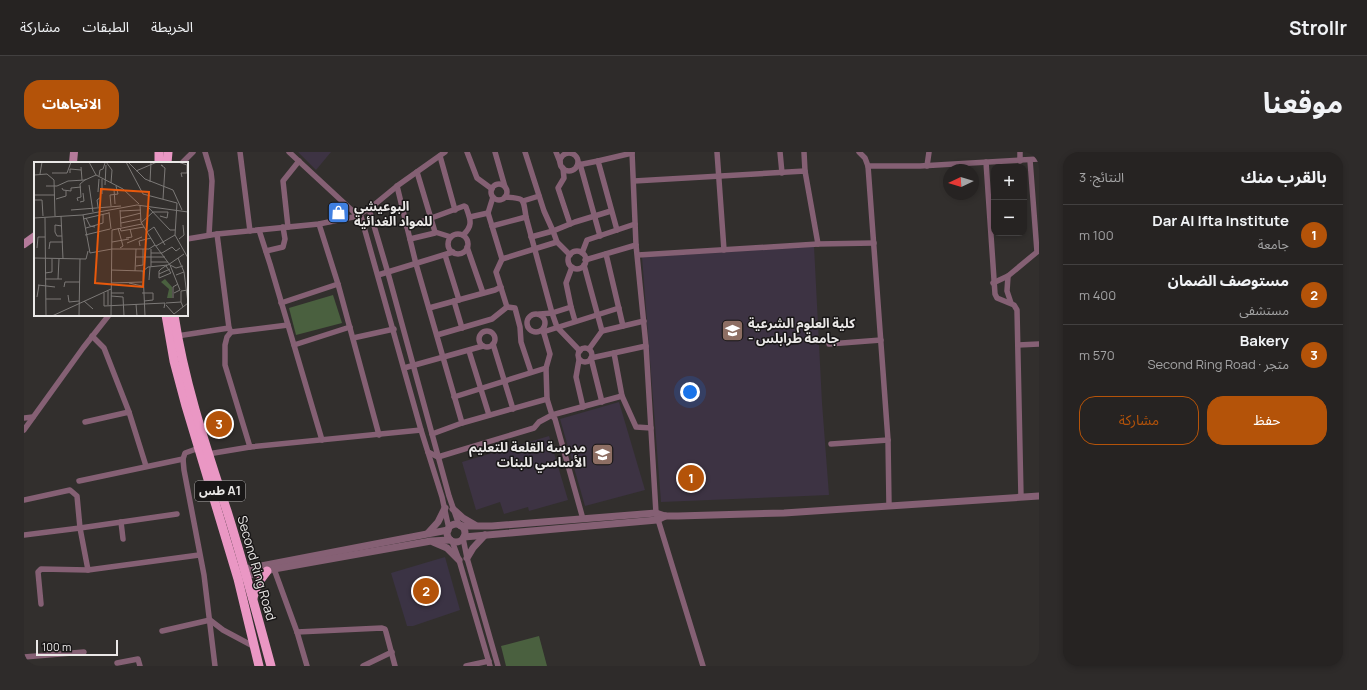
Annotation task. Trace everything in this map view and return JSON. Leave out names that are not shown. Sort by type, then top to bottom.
[{"type":"highway","points":[[159,162],[160,152]]},
{"type":"highway","points":[[167,162],[168,152]]},
{"type":"highway","name":"Second Ring Road","points":[[166,316],[174,361],[186,406],[240,574],[252,600],[271,666]]},
{"type":"highway","name":"Second Ring Road","points":[[174,316],[177,336],[208,454],[227,513],[253,646],[259,666]]},
{"type":"highway","points":[[252,600],[259,581],[271,570]]},
{"type":"main road","points":[[73,162],[74,152]]},
{"type":"main road","points":[[24,244],[34,237]]},
{"type":"street","points":[[183,162],[193,152]]},
{"type":"street","points":[[205,152],[212,172],[209,235]]},
{"type":"street","points":[[240,152],[250,231]]},
{"type":"street","points":[[289,152],[358,214],[394,329],[421,430],[445,508],[448,535],[459,560],[489,664],[466,666]]},
{"type":"street","points":[[188,239],[217,234],[319,224],[353,217],[369,209],[397,186],[445,152]]},
{"type":"street","points":[[467,152],[477,178],[492,189]]},
{"type":"street","points":[[494,152],[506,187],[507,192],[505,197]]},
{"type":"street","points":[[525,152],[539,196],[557,242],[570,255]]},
{"type":"street","points":[[556,152],[565,170],[571,171],[579,164],[598,161],[632,152],[636,245],[646,346],[657,517],[703,666]]},
{"type":"street","points":[[717,152],[724,250]]},
{"type":"street","points":[[780,152],[782,173]]},
{"type":"street","points":[[804,152],[818,244]]},
{"type":"street","points":[[859,152],[868,166],[888,440],[889,505]]},
{"type":"street","points":[[927,166],[929,152]]},
{"type":"street","points":[[1020,152],[1020,160]]},
{"type":"street","points":[[570,224],[558,188],[564,178],[561,160],[564,155],[574,153],[579,164],[600,236]]},
{"type":"street","points":[[440,156],[455,210]]},
{"type":"street","points":[[993,283],[1008,276],[1037,252],[1030,160]]},
{"type":"street","points":[[868,166],[927,166],[1039,160]]},
{"type":"street","points":[[266,252],[283,247],[286,227],[283,181],[299,161]]},
{"type":"street","points":[[598,161],[617,230]]},
{"type":"street","points":[[986,162],[993,283],[997,298],[1011,302]]},
{"type":"street","points":[[634,181],[806,171]]},
{"type":"street","points":[[417,172],[435,233]]},
{"type":"street","points":[[492,189],[498,184],[506,187]]},
{"type":"street","points":[[397,186],[416,264],[462,423]]},
{"type":"street","points":[[492,189],[493,197],[488,213],[502,259],[496,272],[507,307]]},
{"type":"street","points":[[523,201],[539,196]]},
{"type":"street","points":[[493,197],[498,200],[505,197],[520,198],[523,201],[531,236],[536,249],[557,327],[580,351]]},
{"type":"street","points":[[407,227],[466,206],[470,217],[470,228],[463,235]]},
{"type":"street","points":[[369,209],[453,509],[465,532],[463,538],[467,558],[498,666]]},
{"type":"street","points":[[531,236],[553,231],[611,211]]},
{"type":"street","points":[[470,217],[488,213]]},
{"type":"street","points":[[492,226],[526,217]]},
{"type":"street","points":[[319,224],[338,284],[379,435]]},
{"type":"street","points":[[602,331],[582,253],[586,241],[635,224]]},
{"type":"street","points":[[258,230],[266,252],[322,440]]},
{"type":"street","points":[[410,239],[435,233],[450,237],[456,234],[463,235],[468,240],[467,247],[483,293]]},
{"type":"street","points":[[217,234],[230,330],[225,345],[225,365],[250,448]]},
{"type":"street","points":[[450,237],[448,243],[450,250],[453,252],[460,254],[467,247]]},
{"type":"street","points":[[502,259],[557,242]]},
{"type":"street","points":[[638,255],[818,244],[874,243]]},
{"type":"street","points":[[582,253],[574,252],[570,255],[568,260],[572,267],[577,269],[585,262],[636,245]]},
{"type":"street","points":[[378,275],[453,252]]},
{"type":"street","points":[[606,254],[623,326]]},
{"type":"street","points":[[445,255],[457,300],[462,328]]},
{"type":"street","points":[[572,267],[566,283],[575,321]]},
{"type":"street","points":[[1008,276],[1007,291],[1011,302],[1017,310],[1021,497]]},
{"type":"street","points":[[281,303],[338,284]]},
{"type":"street","points":[[429,308],[501,287]]},
{"type":"street","points":[[436,335],[492,319],[507,307],[514,308],[520,327],[520,342],[530,372]]},
{"type":"street","points":[[571,307],[552,313],[535,314],[530,316],[528,326],[535,332],[543,331],[618,308]]},
{"type":"street","points":[[540,314],[545,320],[543,331],[550,354],[546,368],[547,399],[552,415],[555,419],[583,519]]},
{"type":"street","points":[[24,430],[108,316]]},
{"type":"street","points":[[588,349],[602,331],[644,321]]},
{"type":"street","points":[[177,336],[288,325]]},
{"type":"street","points":[[520,327],[528,326]]},
{"type":"street","points":[[294,345],[350,327]]},
{"type":"street","points":[[353,338],[394,329]]},
{"type":"street","points":[[483,346],[479,337],[486,331],[491,332],[495,336],[495,342],[493,344],[513,409]]},
{"type":"street","points":[[92,336],[104,348],[129,412],[146,466]]},
{"type":"street","points":[[829,344],[881,340]]},
{"type":"street","points":[[404,368],[483,346],[488,347],[493,344]]},
{"type":"street","points":[[1018,345],[1039,344]]},
{"type":"street","points":[[580,360],[586,362],[591,358],[646,346]]},
{"type":"street","points":[[583,407],[576,377],[580,360],[578,355],[584,348],[588,349],[592,353],[591,358],[602,402]]},
{"type":"street","points":[[468,351],[489,416]]},
{"type":"street","points":[[614,353],[622,396],[636,427],[651,428]]},
{"type":"street","points":[[454,397],[546,368]]},
{"type":"street","points":[[428,452],[438,457],[534,428],[539,422],[552,415],[622,396]]},
{"type":"street","points":[[432,434],[462,423],[547,399]]},
{"type":"street","points":[[85,422],[129,412]]},
{"type":"street","points":[[24,418],[33,417]]},
{"type":"street","points":[[208,454],[250,448],[421,430]]},
{"type":"street","points":[[831,444],[888,440]]},
{"type":"street","points":[[199,448],[185,453],[183,458],[199,555],[204,575],[215,666]]},
{"type":"street","points":[[79,481],[183,458]]},
{"type":"street","points":[[24,500],[70,490],[77,496],[80,528],[88,570]]},
{"type":"street","points":[[240,574],[448,529],[452,525],[479,526],[583,519],[784,513],[1039,496]]},
{"type":"street","points":[[428,533],[438,522],[445,508]]},
{"type":"street","points":[[453,509],[468,521],[479,526]]},
{"type":"street","points":[[24,535],[177,514]]},
{"type":"street","points":[[240,574],[271,570],[431,541],[451,540],[458,542],[463,538],[485,535],[636,518]]},
{"type":"street","points":[[121,522],[123,539]]},
{"type":"street","points":[[467,558],[473,548],[485,535]]},
{"type":"street","points":[[431,541],[447,548],[459,560]]},
{"type":"street","points":[[41,604],[38,572],[41,569],[88,570],[199,555]]},
{"type":"street","points":[[271,570],[297,632],[307,666]]},
{"type":"street","points":[[476,615],[483,613]]},
{"type":"street","points":[[162,631],[210,620]]},
{"type":"street","points":[[210,620],[223,630],[253,646]]},
{"type":"street","points":[[297,632],[385,629],[395,666]]},
{"type":"street","points":[[24,657],[84,652]]},
{"type":"street","points":[[363,666],[392,652]]},
{"type":"street","points":[[116,663],[138,659],[140,666]]},
{"type":"shaded area","points":[[298,152],[331,152],[316,170]]},
{"type":"shaded area","name":"كلية العلوم الشرعية - جامعة طرابلس","points":[[814,246],[822,403],[829,495],[661,502],[642,257]]},
{"type":"shaded area","name":"مدرسة القلعة للتعليم الأساسي للبنات","points":[[619,402],[645,490],[585,506],[560,419]]},
{"type":"shaded area","points":[[549,436],[568,500],[529,511],[528,507],[504,514],[500,502],[476,510],[462,462]]},
{"type":"shaded area","points":[[445,557],[460,610],[413,626],[407,626],[391,573]]},
{"type":"green space","points":[[333,295],[342,323],[296,335],[289,308]]},
{"type":"green space","points":[[539,636],[547,666],[506,666],[501,646]]},
{"type":"place","name":"البوعيشي للمواد الغدائية","points":[[338,213]]},
{"type":"place","name":"كلية العلوم الشرعية - جامعة طرابلس","points":[[733,330]]},
{"type":"place","name":"Bakery","points":[[219,424]]},
{"type":"place","name":"مدرسة القلعة للتعليم الأساسي للبنات","points":[[602,454]]},
{"type":"place","name":"Dar Al Ifta Institute","points":[[691,478]]},
{"type":"place","name":"مستوصف الضمان","points":[[426,591]]}]
